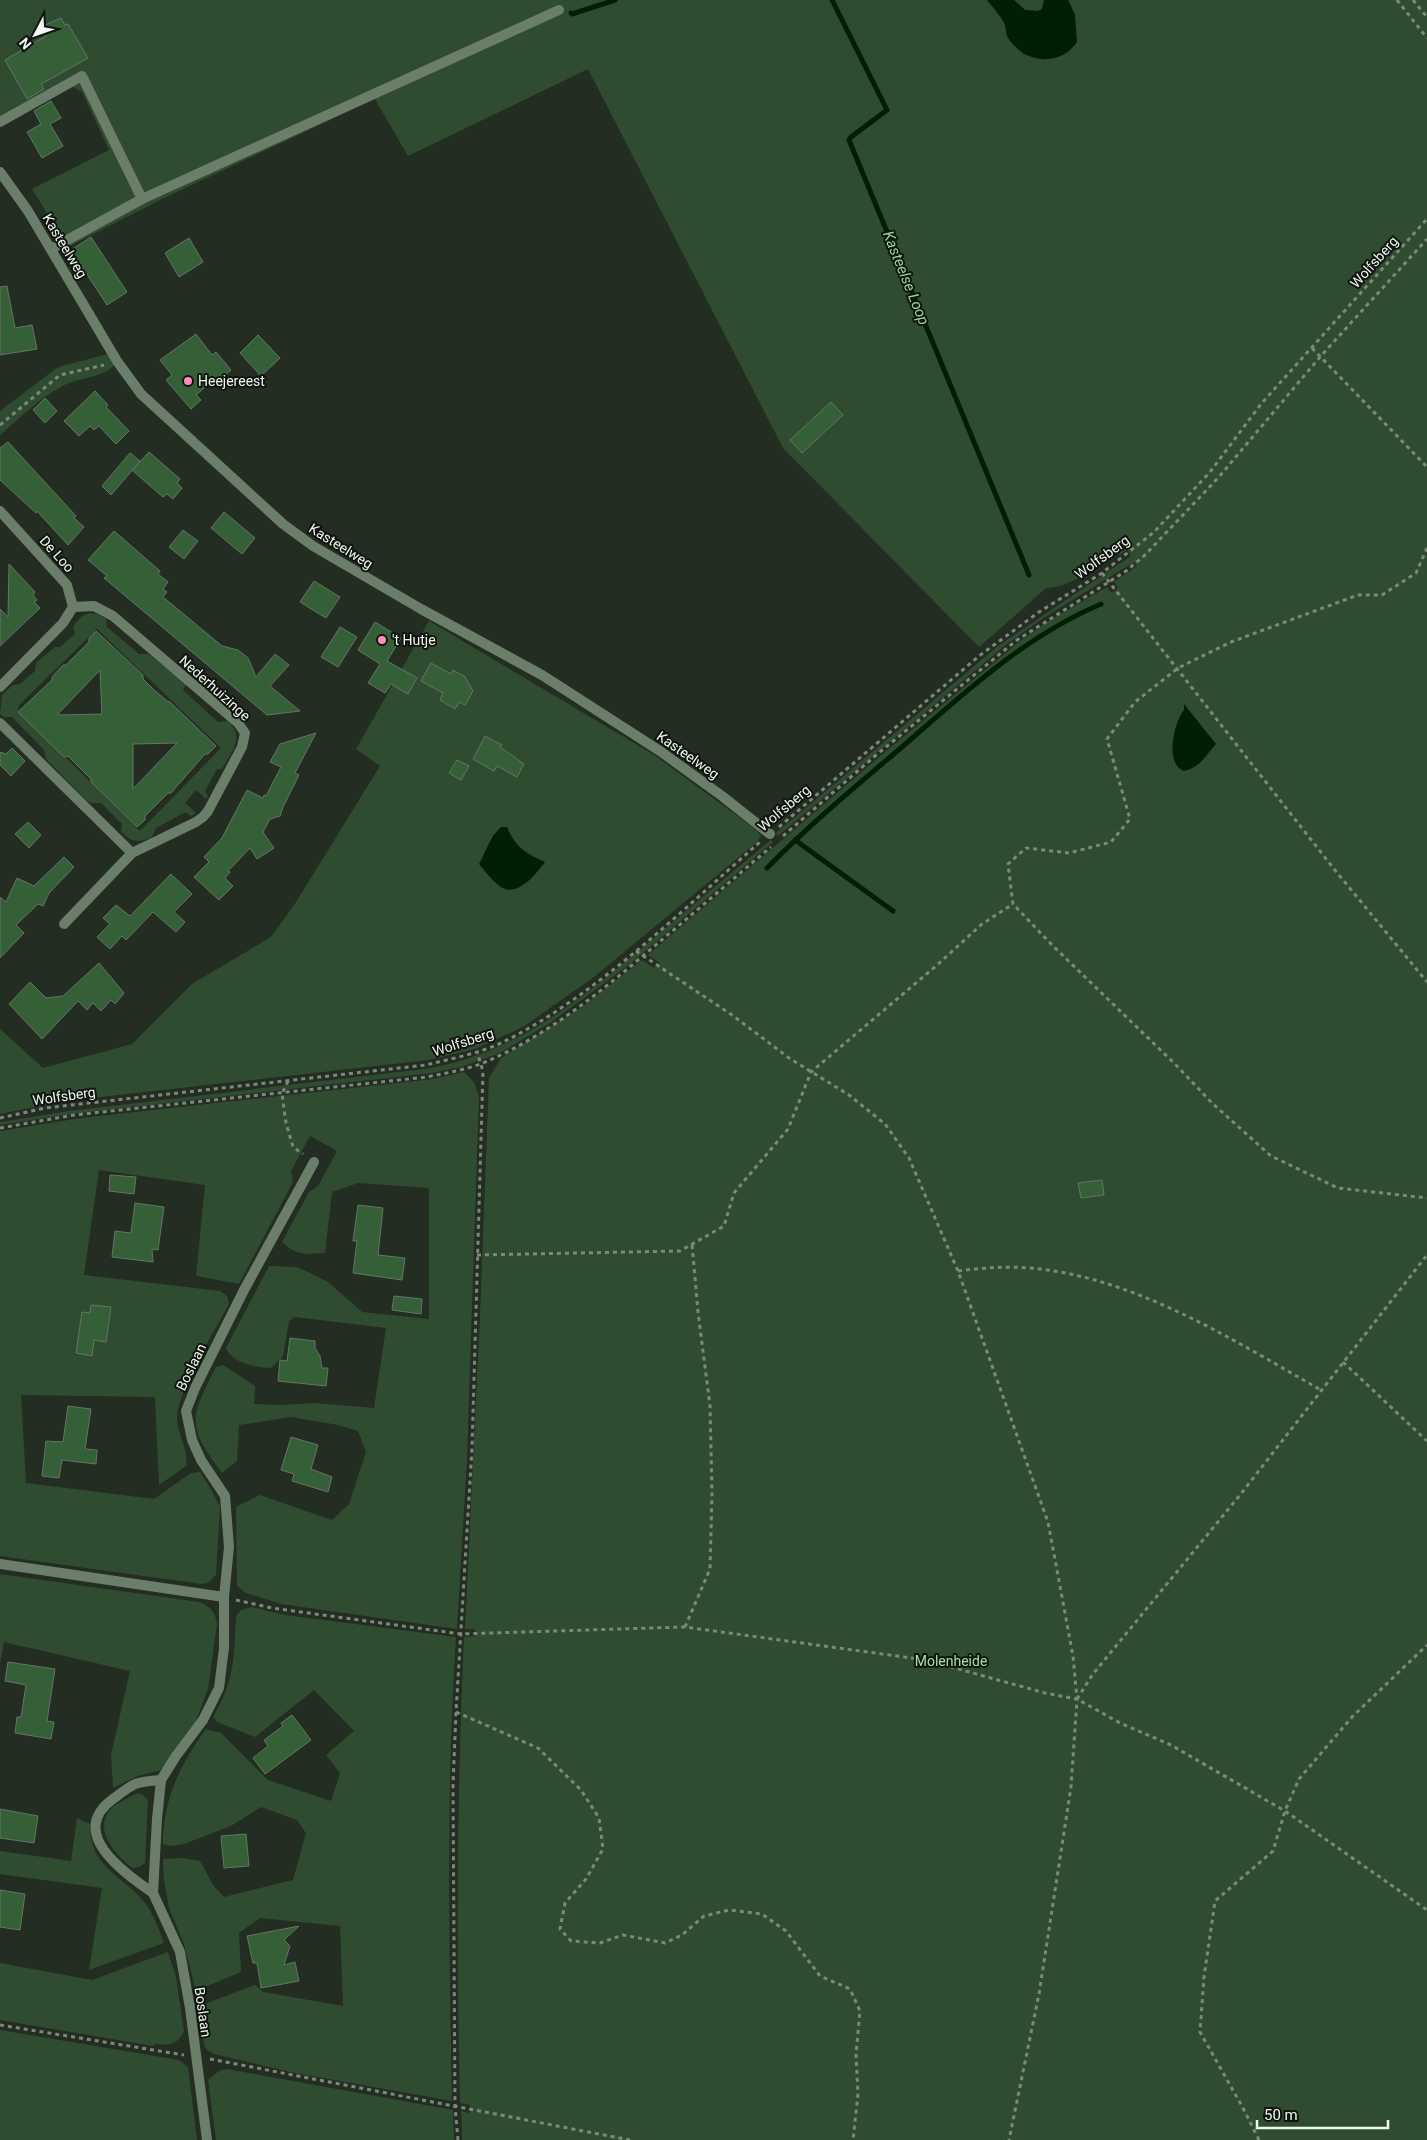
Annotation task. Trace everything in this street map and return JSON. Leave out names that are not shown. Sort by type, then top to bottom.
[{"type":"street","points":[[51,249],[142,199],[559,10]]},
{"type":"street","points":[[0,122],[82,76],[142,199]]},
{"type":"street","name":"Kasteelweg","points":[[0,172],[28,211],[117,362],[141,394],[283,524],[313,546],[421,609],[542,675],[660,752],[722,796],[770,834]]},
{"type":"street","name":"De Loo","points":[[0,511],[67,585],[73,606]]},
{"type":"street","points":[[0,686],[63,623],[73,606]]},
{"type":"street","name":"Nederhuizinge","points":[[64,924],[132,853],[203,817],[242,748],[245,733],[238,723],[114,616],[94,606],[73,606]]},
{"type":"street","points":[[0,723],[132,853]]},
{"type":"street","name":"Boslaan","points":[[206,2140],[190,2008],[180,1952],[153,1894],[161,1780],[203,1720],[219,1688],[224,1648],[224,1597],[229,1547],[225,1496],[201,1460],[192,1440],[186,1411],[195,1388],[244,1290],[314,1162]]},
{"type":"street","points":[[0,1564],[224,1597]]},
{"type":"street","name":"Boslaan","points":[[153,1894],[124,1873],[104,1853],[95,1831],[101,1807],[136,1782],[161,1780]]},
{"type":"path","points":[[1397,0],[1427,38]]},
{"type":"path","points":[[1413,0],[1427,17]]},
{"type":"path","name":"Wolfsberg","points":[[0,1118],[45,1108],[426,1066],[477,1052],[511,1038],[549,1015],[636,951],[979,656],[1038,612],[1102,573],[1154,532],[1210,472],[1261,404],[1427,219]]},
{"type":"path","name":"Wolfsberg","points":[[0,1128],[74,1115],[427,1077],[481,1064],[532,1038],[581,1005],[643,956],[875,756],[1017,640],[1126,571],[1144,556],[1218,478],[1320,356],[1427,239]]},
{"type":"path","points":[[1312,348],[1427,466]]},
{"type":"path","points":[[0,425],[60,375],[117,362]]},
{"type":"path","points":[[1427,548],[1416,573],[1382,595],[1358,595],[1231,642],[1178,668],[1135,702],[1108,739],[1130,818],[1111,842],[1069,853],[1026,848],[1008,864],[1013,904],[1053,946],[1178,1066],[1212,1103],[1271,1156],[1338,1188],[1427,1198]]},
{"type":"path","points":[[1102,573],[1334,869],[1427,982]]},
{"type":"path","points":[[477,1255],[680,1250],[724,1226],[734,1193],[788,1129],[811,1072],[936,966],[982,924],[1013,904]]},
{"type":"path","points":[[636,951],[732,1014],[811,1072],[849,1095],[885,1124],[909,1158],[958,1271],[1048,1522],[1073,1656],[1077,1699],[1071,1787],[1038,1994],[1009,2140]]},
{"type":"path","points":[[458,2140],[453,1860],[456,1712],[472,1448],[483,1071],[477,1052]]},
{"type":"path","points":[[289,1080],[282,1094],[286,1123],[293,1147],[314,1162]]},
{"type":"path","points":[[685,1628],[710,1569],[712,1493],[710,1406],[698,1312],[692,1244]]},
{"type":"path","points":[[1077,1699],[1093,1674],[1240,1495],[1427,1255]]},
{"type":"path","points":[[958,1271],[991,1267],[1030,1268],[1097,1280],[1122,1288],[1215,1330],[1321,1390]]},
{"type":"path","points":[[1343,1362],[1427,1441]]},
{"type":"path","points":[[224,1597],[272,1608],[461,1634],[685,1628],[926,1660],[1045,1693],[1077,1699],[1120,1723],[1171,1745],[1285,1812],[1427,1910]]},
{"type":"path","points":[[1259,2140],[1244,2108],[1200,2032],[1204,1977],[1215,1901],[1273,1851],[1285,1812],[1299,1779],[1352,1718],[1427,1644]]},
{"type":"path","points":[[456,1712],[538,1748],[581,1790],[599,1818],[603,1849],[586,1879],[565,1903],[560,1929],[571,1942],[600,1943],[623,1935],[665,1943],[682,1935],[704,1916],[729,1910],[762,1914],[786,1931],[820,1976],[850,1989],[860,2010],[856,2054],[858,2094],[853,2140]]},
{"type":"path","points":[[0,2025],[195,2056],[630,2140]]},
{"type":"green space","name":"Molenheide","points":[[0,0],[987,0],[1005,24],[1007,36],[1023,54],[1044,60],[1075,15],[1068,0],[1427,0],[1427,2140],[462,2140],[461,2111],[470,2113],[470,2105],[460,2103],[458,1929],[460,1754],[464,1637],[475,1636],[475,1629],[465,1629],[489,1078],[501,1058],[582,1007],[642,960],[654,968],[660,963],[648,955],[886,751],[1019,642],[1047,622],[1107,587],[1112,593],[1118,588],[1114,582],[1137,566],[1134,562],[1042,619],[1007,644],[778,836],[776,833],[998,646],[1131,556],[1127,549],[1120,555],[1117,553],[1074,580],[1055,587],[1046,588],[979,647],[783,448],[588,69],[408,156],[375,99],[164,198],[68,247],[32,189],[109,150],[82,92],[71,86],[0,126]]},
{"type":"green space","points":[[1014,0],[1045,1],[1042,9],[1038,11],[1025,10]]},
{"type":"green space","points":[[108,354],[114,366],[102,373],[68,384],[53,392],[37,403],[0,435],[0,411],[58,367]]},
{"type":"green space","points":[[90,613],[97,614],[106,619],[107,627],[139,654],[148,654],[186,684],[183,690],[218,722],[228,721],[236,733],[233,750],[222,769],[217,769],[205,791],[208,796],[206,799],[196,790],[185,803],[196,813],[191,816],[186,812],[156,828],[152,837],[143,840],[135,841],[128,838],[121,831],[122,824],[101,803],[91,803],[86,800],[46,759],[44,750],[12,717],[4,717],[0,714],[2,695],[13,685],[20,684],[35,671],[36,663],[55,647],[60,647],[75,634],[73,626],[82,616]],"holes":[[[97,629],[221,748],[140,831],[18,710],[19,705]]]},
{"type":"green space","points":[[429,621],[654,755],[761,835],[757,842],[594,977],[523,1027],[475,1049],[429,1060],[65,1101],[0,1114],[0,1029],[43,1068],[132,1044],[192,984],[271,937],[296,902],[380,766],[356,749]],"holes":[[[501,827],[507,827],[517,845],[532,856],[545,862],[483,855],[493,836]]]},
{"type":"green space","points":[[771,840],[773,842],[629,965],[550,1023],[500,1053],[461,1067],[432,1073],[70,1114],[0,1125],[0,1122],[69,1111],[424,1069],[457,1062],[489,1051],[519,1037],[548,1020],[602,981]]},
{"type":"green space","points":[[464,1072],[474,1082],[479,1096],[467,1459],[457,1629],[281,1604],[246,1593],[237,1586],[236,1507],[260,1495],[332,1520],[349,1504],[366,1452],[358,1431],[338,1425],[291,1417],[239,1425],[237,1461],[222,1473],[202,1444],[196,1422],[201,1399],[216,1367],[223,1365],[255,1386],[254,1404],[315,1403],[374,1408],[386,1328],[295,1317],[289,1321],[283,1356],[271,1368],[252,1366],[239,1361],[226,1348],[269,1266],[296,1267],[304,1270],[328,1282],[362,1312],[429,1319],[429,1188],[358,1183],[332,1192],[325,1253],[297,1252],[282,1242],[309,1192],[318,1186],[337,1151],[310,1136],[291,1171],[293,1182],[239,1284],[196,1276],[205,1185],[99,1170],[84,1275],[220,1291],[227,1296],[229,1304],[190,1376],[179,1405],[177,1417],[186,1454],[186,1466],[159,1485],[155,1397],[21,1395],[26,1483],[154,1499],[191,1473],[200,1472],[220,1507],[216,1575],[208,1583],[201,1584],[0,1556],[0,1131],[81,1118],[433,1079]]},
{"type":"green space","points":[[0,1574],[199,1602],[212,1610],[217,1624],[208,1689],[192,1732],[182,1749],[161,1770],[138,1776],[113,1788],[111,1755],[130,1671],[4,1642],[0,1664]]},
{"type":"green space","points":[[252,1607],[285,1615],[456,1637],[451,1753],[449,1927],[452,2101],[295,2073],[214,2054],[207,2050],[204,2045],[199,2008],[255,1985],[263,1992],[343,2006],[340,1926],[260,1918],[239,1933],[241,1972],[196,1991],[184,1944],[169,1908],[164,1881],[163,1859],[182,1858],[200,1861],[213,1885],[224,1897],[293,1880],[306,1833],[297,1820],[261,1807],[231,1826],[184,1844],[170,1846],[163,1844],[164,1825],[169,1799],[191,1751],[206,1729],[221,1733],[268,1780],[331,1801],[340,1773],[326,1755],[354,1731],[314,1690],[255,1737],[217,1722],[213,1717],[226,1692],[232,1668],[236,1616],[241,1610]]},
{"type":"green space","points":[[138,1793],[143,1795],[148,1801],[145,1863],[133,1868],[113,1848],[108,1840],[104,1823],[107,1814],[114,1806]]},
{"type":"green space","points":[[77,1818],[90,1824],[91,1839],[102,1862],[146,1904],[164,1943],[89,1970],[102,1888],[0,1874],[0,1851],[71,1861]]},
{"type":"green space","points":[[168,1952],[176,1977],[184,2031],[179,2040],[172,2044],[154,2044],[153,2046],[0,2020],[0,1963],[92,1980]]},
{"type":"green space","points":[[0,2030],[179,2060],[188,2067],[197,2140],[0,2140]]},
{"type":"green space","points":[[227,2069],[453,2110],[454,2140],[216,2140],[208,2080],[219,2071]]},
{"type":"shaded area","points":[[987,0],[1014,0],[1025,10],[1038,11],[1042,9],[1044,0],[1068,0],[1075,15],[1077,42],[1061,56],[1051,59],[1031,57],[1014,45],[1007,36],[1002,18]]},
{"type":"shaded area","points":[[1184,704],[1216,744],[1199,764],[1184,771],[1178,767],[1174,760],[1173,742],[1177,724],[1184,710]]},
{"type":"shaded area","points":[[501,827],[507,827],[513,840],[522,849],[545,862],[530,879],[512,890],[498,885],[479,864],[493,836]]},
{"type":"building","points":[[61,18],[65,25],[68,24],[88,58],[41,84],[44,89],[27,99],[5,60],[46,36],[41,27]]},
{"type":"building","points":[[51,101],[61,118],[50,124],[63,146],[42,158],[27,132],[41,124],[34,111]]},
{"type":"building","points":[[91,237],[127,292],[107,305],[71,250]]},
{"type":"building","points":[[189,238],[203,262],[179,277],[165,253]]},
{"type":"building","points":[[7,286],[15,328],[32,325],[37,349],[0,355],[0,287]]},
{"type":"building","points":[[196,334],[212,355],[216,352],[231,370],[220,379],[217,377],[196,395],[201,400],[191,409],[166,380],[172,375],[160,360]]},
{"type":"building","points":[[258,335],[280,358],[261,376],[240,353]]},
{"type":"building","points":[[95,391],[108,405],[106,407],[129,431],[116,444],[99,426],[94,430],[90,426],[79,436],[64,421]]},
{"type":"building","points":[[45,398],[57,411],[45,423],[33,410]]},
{"type":"building","points":[[831,402],[843,415],[802,453],[790,440]]},
{"type":"building","points":[[8,442],[84,527],[68,545],[37,511],[36,513],[0,480],[0,448]]},
{"type":"building","points":[[149,452],[180,479],[177,483],[182,488],[173,499],[167,494],[163,497],[132,470]]},
{"type":"building","points":[[130,453],[140,461],[111,495],[102,486]]},
{"type":"building","points":[[224,512],[255,538],[242,554],[211,528]]},
{"type":"building","points":[[183,530],[198,541],[184,559],[169,547]]},
{"type":"building","points":[[114,531],[160,571],[158,574],[168,582],[163,589],[167,592],[163,597],[222,646],[238,650],[248,658],[256,677],[275,654],[289,665],[270,686],[300,711],[267,715],[104,578],[107,576],[88,560]]},
{"type":"building","points":[[9,564],[35,592],[33,595],[37,600],[34,602],[40,608],[0,646],[0,609],[8,617]]},
{"type":"building","points":[[314,581],[340,597],[326,618],[300,602]]},
{"type":"building","points":[[375,622],[401,638],[387,661],[417,678],[408,694],[391,684],[385,693],[368,683],[380,664],[358,650]]},
{"type":"building","points":[[340,627],[357,637],[338,667],[321,657]]},
{"type":"building","points":[[96,631],[143,675],[143,679],[154,690],[170,702],[216,746],[208,754],[205,754],[171,793],[168,793],[145,816],[145,820],[137,827],[91,782],[91,779],[68,756],[64,757],[18,712],[52,680],[52,677],[63,665],[66,665],[89,642],[89,638]],"holes":[[[100,670],[102,714],[57,715],[79,692]],[[177,743],[133,789],[133,744]]]},
{"type":"building","points":[[431,663],[451,674],[453,670],[465,677],[473,691],[465,705],[459,702],[455,709],[440,700],[443,693],[421,681]]},
{"type":"building","points":[[316,733],[295,773],[299,775],[280,816],[270,819],[263,832],[274,848],[257,859],[250,848],[228,871],[230,872],[225,878],[233,886],[219,900],[194,877],[209,862],[204,857],[222,838],[247,790],[263,798],[264,795],[266,796],[281,767],[270,762],[280,744]]},
{"type":"building","points":[[485,736],[502,745],[500,747],[524,764],[517,777],[497,766],[494,771],[473,759]]},
{"type":"building","points":[[12,748],[25,761],[11,776],[0,765],[0,752],[6,754]]},
{"type":"building","points":[[457,760],[469,766],[461,780],[449,773]]},
{"type":"building","points":[[28,822],[41,835],[29,848],[15,834]]},
{"type":"building","points":[[64,857],[74,867],[49,893],[43,906],[38,904],[16,925],[24,933],[0,958],[0,897],[6,902],[17,878],[34,886]]},
{"type":"building","points":[[171,874],[192,894],[174,912],[185,922],[176,932],[153,912],[126,940],[122,936],[110,949],[97,937],[110,924],[103,918],[116,905],[130,916]]},
{"type":"building","points":[[99,963],[124,993],[115,1004],[111,1000],[101,1011],[93,1003],[87,1010],[78,1001],[42,1039],[9,1004],[30,982],[46,998],[63,996]]},
{"type":"building","points":[[110,1175],[136,1177],[134,1194],[109,1191]]},
{"type":"building","points":[[1102,1180],[1104,1195],[1081,1198],[1078,1183]]},
{"type":"building","points":[[135,1203],[164,1207],[158,1250],[152,1249],[153,1262],[112,1257],[115,1231],[131,1233]]},
{"type":"building","points":[[358,1205],[383,1208],[378,1255],[405,1258],[402,1280],[353,1273],[357,1241],[353,1241]]},
{"type":"building","points":[[394,1296],[422,1299],[421,1314],[392,1310]]},
{"type":"building","points":[[91,1305],[111,1307],[106,1342],[94,1340],[92,1356],[76,1353],[82,1312],[90,1313]]},
{"type":"building","points":[[290,1338],[315,1341],[315,1348],[320,1356],[322,1368],[328,1368],[326,1386],[278,1381],[280,1360],[287,1361]]},
{"type":"building","points":[[68,1406],[91,1409],[85,1449],[97,1450],[96,1464],[62,1460],[59,1478],[42,1476],[46,1441],[63,1442]]},
{"type":"building","points":[[291,1437],[318,1445],[311,1469],[332,1477],[328,1492],[292,1481],[294,1474],[281,1470]]},
{"type":"building","points":[[8,1662],[55,1669],[47,1721],[54,1722],[51,1739],[15,1733],[17,1717],[21,1717],[26,1685],[5,1681]]},
{"type":"building","points":[[292,1715],[311,1740],[265,1774],[253,1758],[268,1746],[264,1740],[283,1726],[281,1723]]},
{"type":"building","points":[[0,1809],[38,1816],[34,1843],[0,1838]]},
{"type":"building","points":[[246,1834],[249,1866],[224,1868],[221,1836]]},
{"type":"building","points":[[0,1890],[25,1894],[20,1930],[0,1927]]},
{"type":"building","points":[[299,1926],[284,1940],[290,1946],[284,1965],[295,1962],[299,1981],[261,1988],[257,1963],[253,1963],[247,1936]]},
{"type":"waterway","name":"Kasteelse Loop","points":[[571,13],[615,0]]},
{"type":"waterway","name":"Kasteelse Loop","points":[[832,0],[887,110],[849,140],[1029,575]]},
{"type":"waterway","points":[[767,868],[833,806],[996,667],[1047,632],[1101,604]]},
{"type":"waterway","points":[[795,840],[893,911]]},
{"type":"place","name":"Heejereest","points":[[188,381]]},
{"type":"place","name":"'t Hutje","points":[[382,640]]}]
